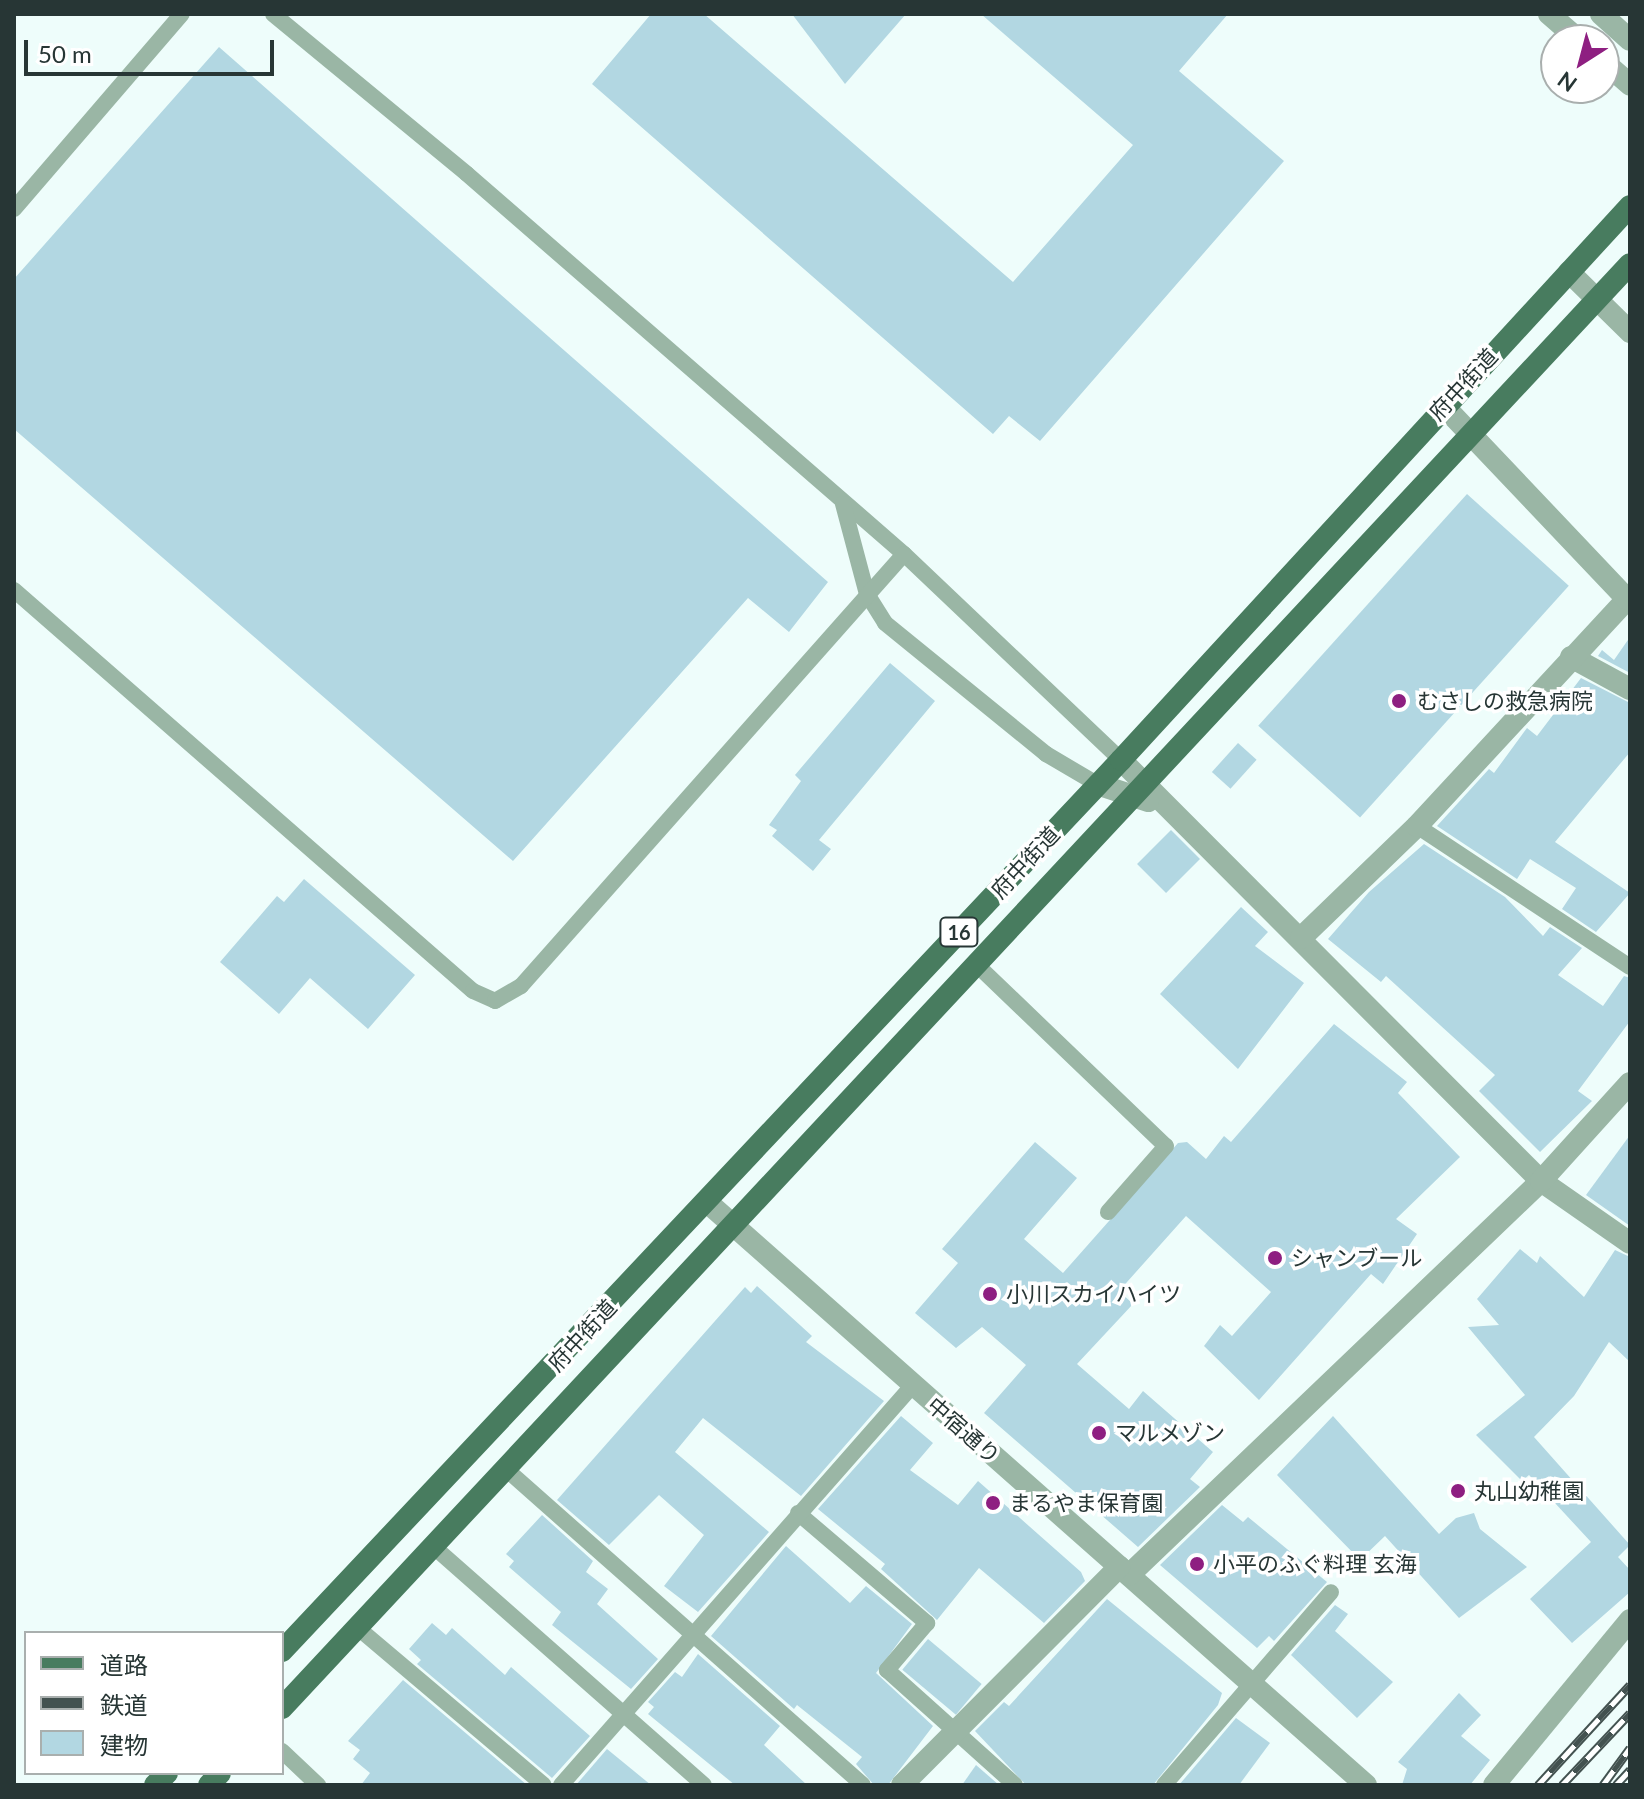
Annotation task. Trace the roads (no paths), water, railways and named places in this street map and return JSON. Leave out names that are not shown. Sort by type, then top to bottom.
[{"type":"main road","name":"府中街道","points":[[284,1649],[1121,760],[1443,405],[1630,206]]},
{"type":"main road","name":"府中街道","points":[[284,1706],[735,1227],[1630,264]]},
{"type":"street","points":[[1601,14],[1630,40]]},
{"type":"street","points":[[1569,272],[1630,332]]},
{"type":"street","points":[[1301,938],[1417,826],[1627,599],[1443,405]]},
{"type":"street","points":[[1571,657],[1630,689]]},
{"type":"street","points":[[1121,760],[1138,792]]},
{"type":"street","points":[[1097,784],[1138,792],[1160,802],[1301,938],[1541,1181],[1630,1243]]},
{"type":"street","points":[[902,1785],[1124,1571],[1541,1181],[1630,1083]]},
{"type":"street","name":"中宿通り","points":[[707,1202],[1366,1785]]},
{"type":"street","points":[[1494,1785],[1630,1620]]},
{"type":"lane","points":[[14,209],[182,14]]},
{"type":"lane","points":[[273,14],[467,174],[904,554],[1121,760]]},
{"type":"lane","points":[[843,504],[867,594],[885,623],[1046,754],[1097,784]]},
{"type":"lane","points":[[14,590],[473,991],[495,1001],[521,986],[904,554]]},
{"type":"lane","points":[[1417,826],[1630,967]]},
{"type":"lane","points":[[978,966],[1166,1146],[1108,1212]]},
{"type":"lane","points":[[561,1785],[913,1385]]},
{"type":"lane","points":[[507,1470],[863,1785]]},
{"type":"lane","points":[[798,1513],[927,1623],[887,1670],[1015,1785]]},
{"type":"lane","points":[[434,1547],[704,1785]]},
{"type":"lane","points":[[1164,1785],[1331,1592]]},
{"type":"lane","points":[[358,1628],[544,1785]]},
{"type":"lane","points":[[284,1753],[318,1785]]},
{"type":"railway","points":[[1538,1785],[1630,1685]]},
{"type":"railway","points":[[1562,1785],[1630,1713]]},
{"type":"railway","points":[[1603,1785],[1630,1748]]},
{"type":"railway","points":[[1616,1785],[1630,1770]]},
{"type":"place","name":"むさしの救急病院","points":[[1399,701]]},
{"type":"place","name":"シャンブール","points":[[1275,1258]]},
{"type":"place","name":"小川スカイハイツ","points":[[990,1294]]},
{"type":"place","name":"マルメゾン","points":[[1099,1433]]},
{"type":"place","name":"丸山幼稚園","points":[[1458,1491]]},
{"type":"place","name":"まるやま保育園","points":[[993,1503]]},
{"type":"place","name":"小平のふぐ料理 玄海","points":[[1197,1564]]}]
